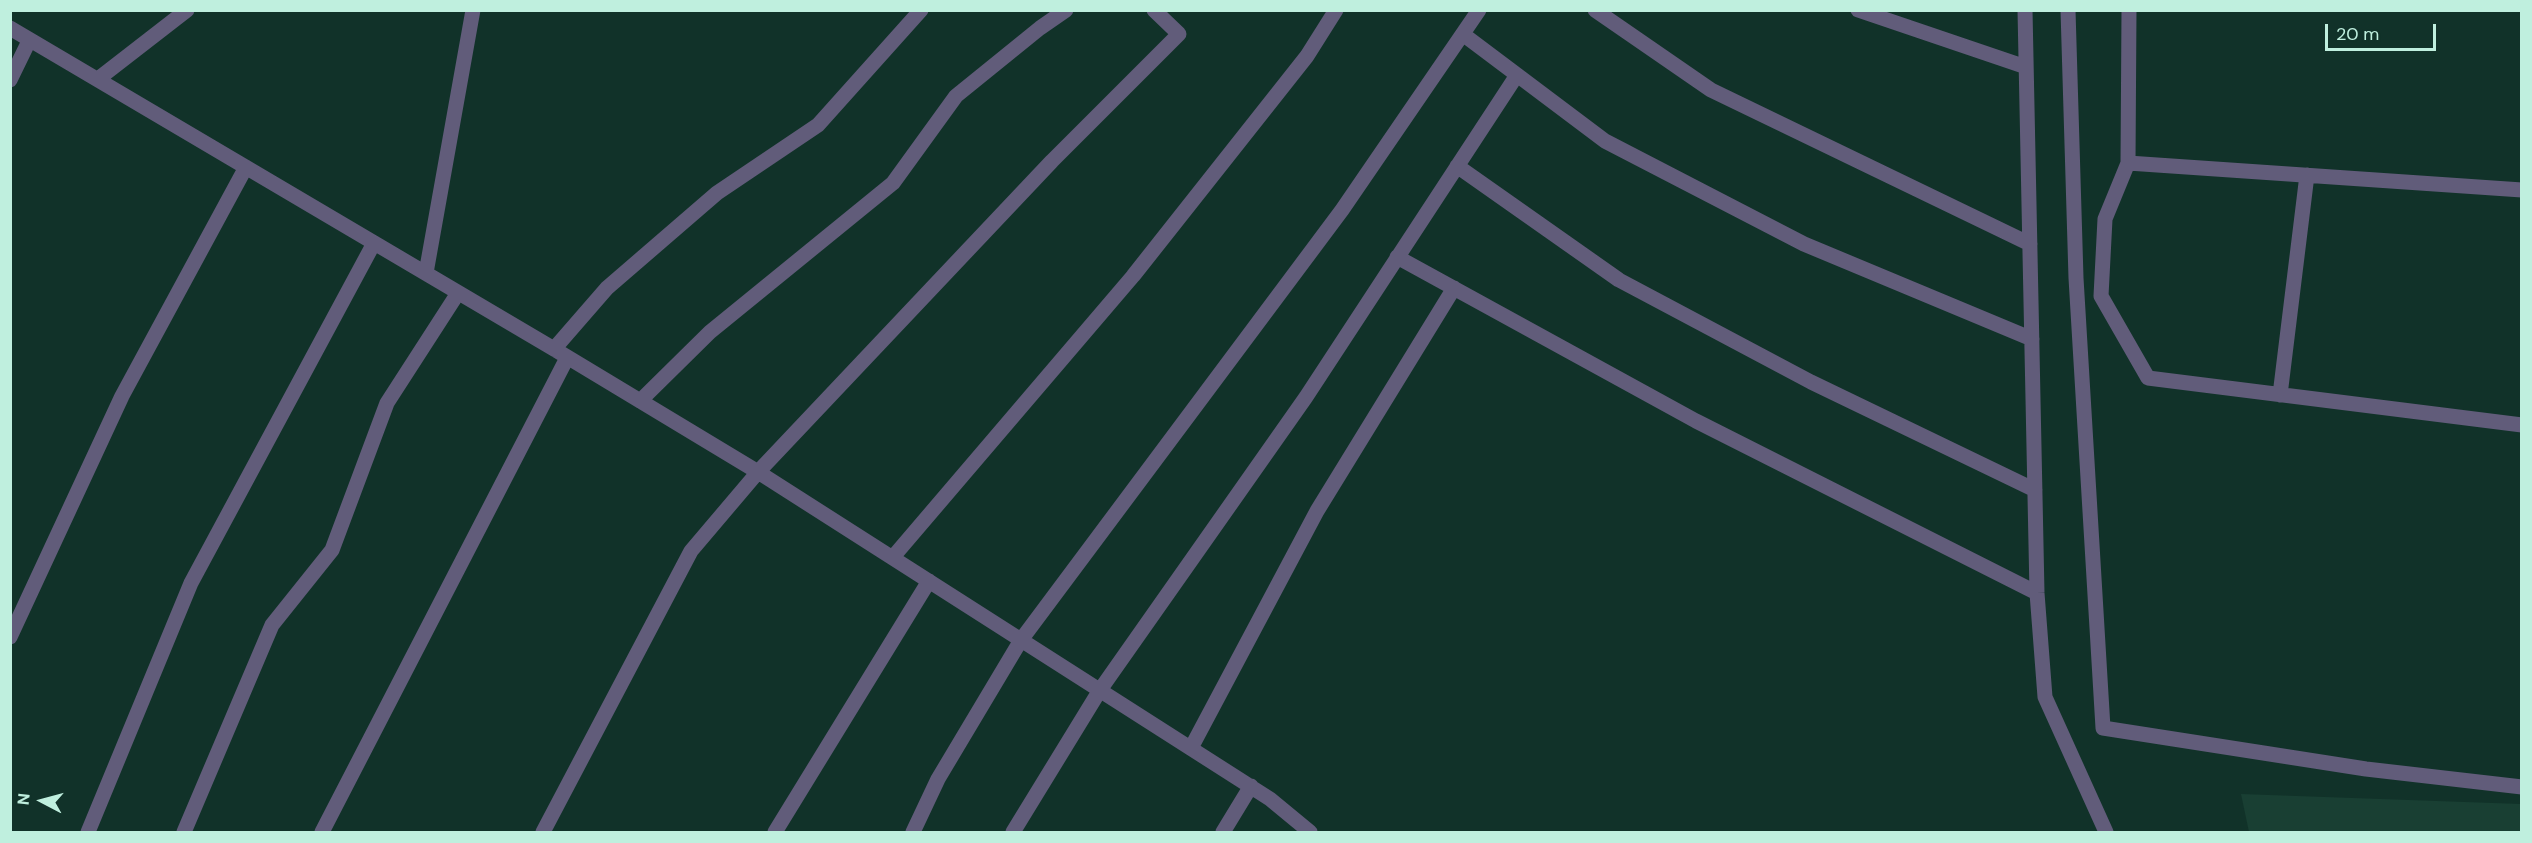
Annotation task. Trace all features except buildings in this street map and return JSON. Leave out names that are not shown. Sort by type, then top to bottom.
[{"type":"street","points":[[98,79],[187,10]]},
{"type":"street","points":[[426,273],[473,10]]},
{"type":"street","points":[[554,349],[607,288],[717,193],[818,125],[921,10]]},
{"type":"street","points":[[640,401],[711,332],[893,183],[956,96],[1040,28],[1066,10]]},
{"type":"street","points":[[543,832],[691,551],[758,472],[1052,161],[1179,34],[1154,10]]},
{"type":"street","points":[[893,557],[1133,276],[1307,56],[1336,10]]},
{"type":"street","points":[[913,832],[938,778],[1021,640],[1342,210],[1479,10]]},
{"type":"street","points":[[1594,10],[1711,90],[2030,243]]},
{"type":"street","points":[[1858,10],[2026,67]]},
{"type":"street","points":[[2025,10],[2037,593],[2045,697],[2106,832]]},
{"type":"street","points":[[2068,10],[2076,278],[2103,728],[2366,769],[2522,787]]},
{"type":"street","points":[[2129,10],[2128,162],[2105,219],[2101,296],[2148,378],[2522,425]]},
{"type":"street","points":[[10,28],[758,472],[1251,786],[1310,832]]},
{"type":"street","points":[[1464,35],[1605,141],[1804,244],[2032,339]]},
{"type":"street","points":[[10,80],[29,41]]},
{"type":"street","points":[[1013,832],[1100,690],[1306,397],[1516,75]]},
{"type":"street","points":[[2128,162],[2522,190]]},
{"type":"street","points":[[1457,166],[1619,280],[1811,382],[2035,490]]},
{"type":"street","points":[[10,637],[122,396],[246,167]]},
{"type":"street","points":[[2280,395],[2307,175]]},
{"type":"street","points":[[88,832],[191,582],[374,243]]},
{"type":"street","points":[[1397,257],[1695,421],[2037,593]]},
{"type":"street","points":[[1191,748],[1317,511],[1454,288]]},
{"type":"street","points":[[184,832],[272,625],[332,550],[387,404],[458,293]]},
{"type":"street","points":[[322,832],[567,358]]},
{"type":"street","points":[[775,832],[929,581]]},
{"type":"street","points":[[1223,832],[1251,786]]},
{"type":"shaded area","points":[[2241,794],[2521,804],[2521,832],[2249,832]]}]
